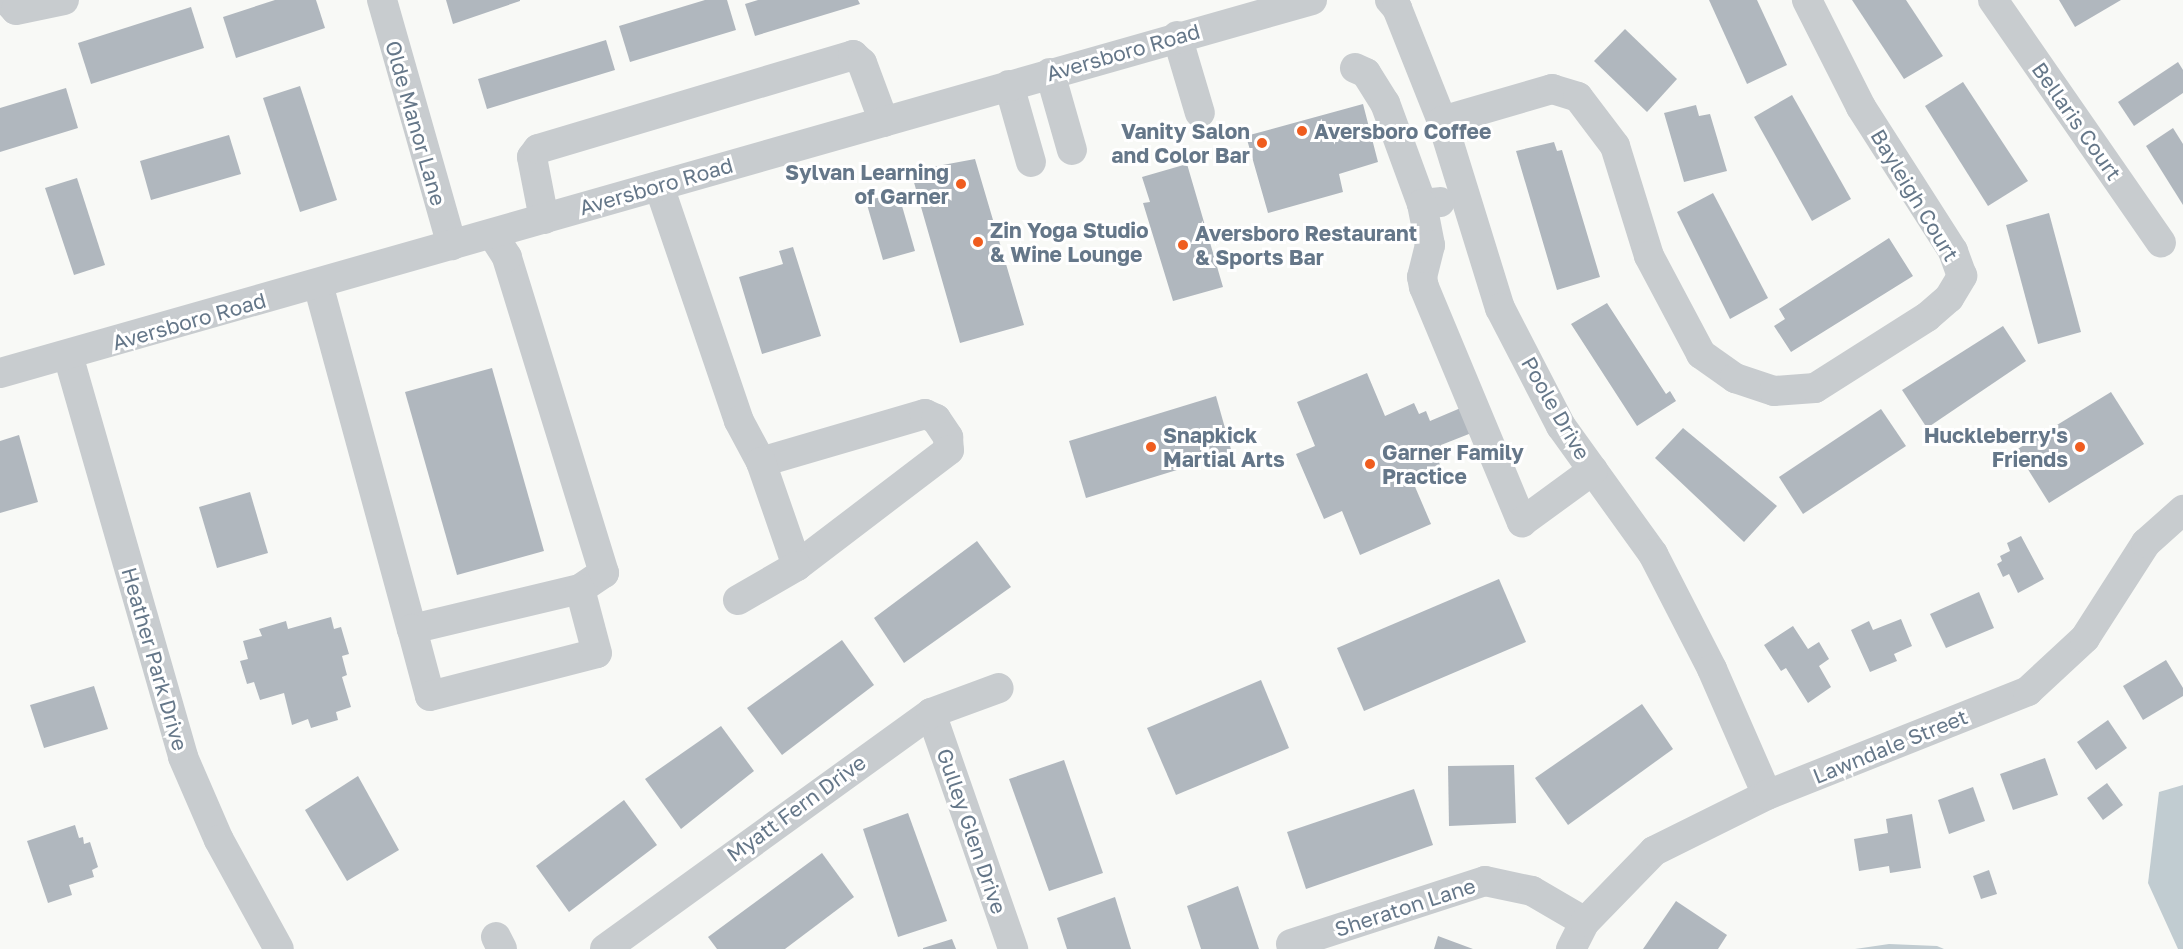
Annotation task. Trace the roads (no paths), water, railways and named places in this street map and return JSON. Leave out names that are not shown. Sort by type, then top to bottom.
[{"type":"street","points":[[7,0],[16,10],[64,0]]},
{"type":"street","name":"Olde Manor Lane","points":[[382,0],[452,245]]},
{"type":"street","name":"Aversboro Road","points":[[0,373],[884,122],[1177,36],[1312,0]]},
{"type":"street","name":"Poole Drive","points":[[1390,0],[1396,8],[1442,121],[1463,196],[1500,308],[1561,426],[1653,554],[1712,669],[1767,795]]},
{"type":"street","name":"Bayleigh Court","points":[[1442,121],[1516,96],[1552,89],[1578,97],[1615,146],[1649,256],[1701,354],[1735,378],[1774,391],[1815,388],[1927,318],[1949,298],[1962,276],[1953,251],[1861,107],[1807,0]]},
{"type":"street","name":"Bellaris Court","points":[[1993,0],[2161,243]]},
{"type":"street","points":[[1177,36],[1200,113]]},
{"type":"street","points":[[544,219],[532,157],[538,149],[853,55],[862,63],[884,122]]},
{"type":"street","points":[[1355,68],[1366,72],[1385,103],[1422,204],[1430,245],[1422,277],[1424,287],[1522,522],[1593,470]]},
{"type":"street","points":[[1050,73],[1072,150]]},
{"type":"street","points":[[1009,85],[1031,162]]},
{"type":"street","points":[[659,186],[739,421],[761,462],[797,566]]},
{"type":"street","points":[[1422,204],[1463,196]]},
{"type":"street","points":[[412,629],[580,589],[604,573],[507,257],[492,234]]},
{"type":"street","points":[[318,284],[430,696],[597,653],[580,589]]},
{"type":"street","name":"Heather Park Drive","points":[[68,355],[183,757],[219,840],[279,949]]},
{"type":"street","points":[[738,600],[797,566],[935,465],[949,450],[948,437],[936,419],[925,414],[761,462]]},
{"type":"street","name":"Lawndale Street","points":[[1571,949],[1585,922],[1654,851],[1767,795],[2028,691],[2085,638],[2146,543],[2183,510]]},
{"type":"street","name":"Myatt Fern Drive","points":[[605,949],[864,758],[931,713],[999,688]]},
{"type":"street","name":"Gulley Glen Drive","points":[[931,713],[1013,949]]},
{"type":"street","name":"Sheraton Lane","points":[[1291,944],[1485,881],[1532,891],[1585,922]]},
{"type":"place","name":"Aversboro Coffee","points":[[1302,131]]},
{"type":"place","name":"Vanity Salon and Color Bar","points":[[1262,143]]},
{"type":"place","name":"Sylvan Learning of Garner","points":[[961,184]]},
{"type":"place","name":"Zin Yoga Studio & Wine Lounge","points":[[978,242]]},
{"type":"place","name":"Aversboro Restaurant & Sports Bar","points":[[1183,245]]},
{"type":"place","name":"Snapkick Martial Arts","points":[[1151,447]]},
{"type":"place","name":"Huckleberry's Friends","points":[[2080,447]]},
{"type":"place","name":"Garner Family Practice","points":[[1370,464]]}]
